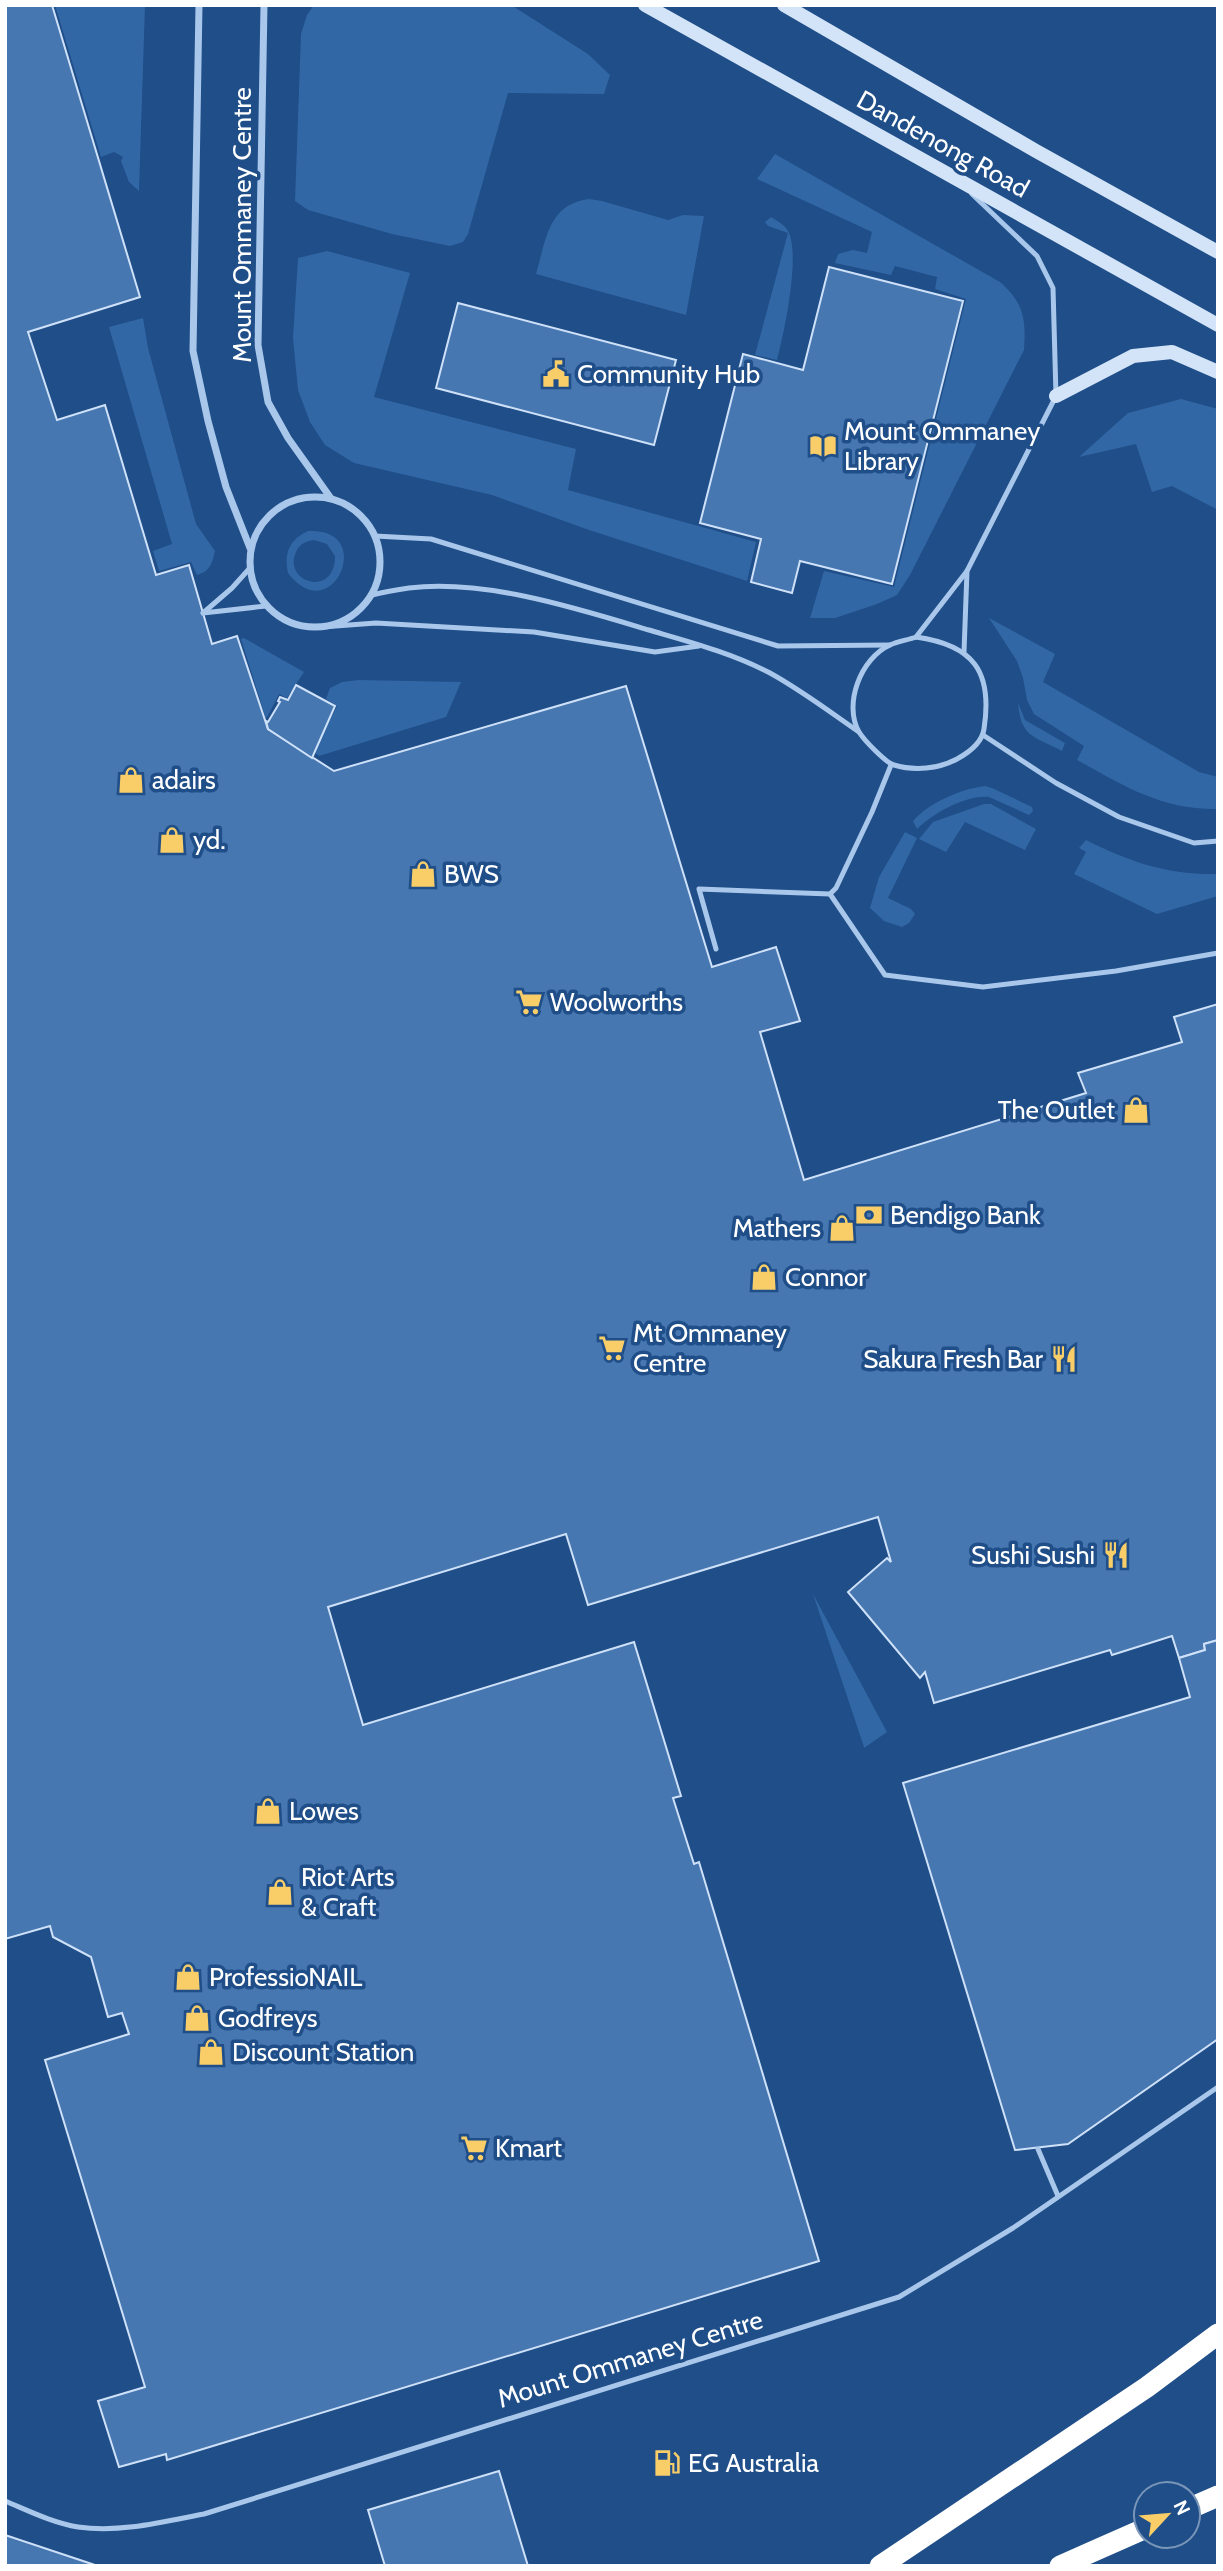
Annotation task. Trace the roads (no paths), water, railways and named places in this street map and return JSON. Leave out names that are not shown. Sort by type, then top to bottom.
[{"type":"highway","points":[[880,2566],[1147,2387],[1218,2334]]},
{"type":"highway","points":[[1060,2566],[1132,2534]]},
{"type":"main road","name":"Dandenong Road","points":[[645,5],[1218,325]]},
{"type":"main road","name":"Dandenong Road","points":[[784,5],[1036,151],[1218,251]]},
{"type":"main road","points":[[1056,396],[1133,356],[1172,352],[1218,372]]},
{"type":"street","name":"Mount Ommaney Centre","points":[[199,5],[193,351],[226,487],[250,548]]},
{"type":"street","name":"Mount Ommaney Centre","points":[[264,5],[258,345],[268,402],[288,438],[330,498]]},
{"type":"street","points":[[310,495],[330,498],[348,505],[364,518],[375,536],[380,555],[379,576],[372,595],[359,611],[341,622],[322,627],[301,626],[282,619],[266,606],[255,589],[249,569],[250,548],[257,529],[276,508],[288,501],[310,495]]},
{"type":"lane","points":[[916,638],[967,571],[1056,396],[1053,288],[1037,256],[958,180]]},
{"type":"lane","points":[[372,595],[410,588],[452,587],[522,596],[590,612],[702,645],[771,674],[859,732],[891,765],[928,769],[950,763],[968,753],[983,735],[987,710],[986,689],[978,668],[964,652],[941,641],[916,638],[890,645],[778,646],[431,539],[375,536]]},
{"type":"lane","points":[[249,569],[203,613],[266,606]]},
{"type":"lane","points":[[964,652],[967,571]]},
{"type":"lane","points":[[322,627],[376,623],[534,632],[655,652],[702,645]]},
{"type":"lane","points":[[859,732],[854,712],[856,686],[873,656],[890,645]]},
{"type":"lane","points":[[983,735],[1056,783],[1119,817],[1194,843],[1218,841]]},
{"type":"lane","points":[[716,949],[699,889],[830,894],[836,888],[891,765]]},
{"type":"lane","points":[[830,894],[885,975],[983,987],[1116,971],[1218,953]]},
{"type":"lane","name":"Mount Ommaney Centre","points":[[5,2501],[56,2522],[79,2527],[130,2528],[204,2514],[900,2297],[1013,2228],[1218,2087]]},
{"type":"lane","points":[[1038,2149],[1058,2196]]},
{"type":"place","name":"Community Hub","points":[[556,374]]},
{"type":"place","name":"Mount Ommaney Library","points":[[823,446]]},
{"type":"place","name":"adairs","points":[[131,780]]},
{"type":"place","name":"yd.","points":[[172,840]]},
{"type":"place","name":"BWS","points":[[423,874]]},
{"type":"place","name":"Woolworths","points":[[529,1002]]},
{"type":"place","name":"The Outlet","points":[[1136,1110]]},
{"type":"place","name":"Bendigo Bank","points":[[869,1215]]},
{"type":"place","name":"Mathers","points":[[842,1228]]},
{"type":"place","name":"Connor","points":[[764,1277]]},
{"type":"place","name":"Mt Ommaney Centre","points":[[612,1348]]},
{"type":"place","name":"Sakura Fresh Bar","points":[[1064,1359]]},
{"type":"place","name":"Sushi Sushi","points":[[1116,1555]]},
{"type":"place","name":"Lowes","points":[[268,1811]]},
{"type":"place","name":"Riot Arts & Craft","points":[[280,1892]]},
{"type":"place","name":"ProfessioNAIL","points":[[188,1977]]},
{"type":"place","name":"Godfreys","points":[[197,2018]]},
{"type":"place","name":"Discount Station","points":[[211,2052]]},
{"type":"place","name":"Kmart","points":[[474,2148]]},
{"type":"place","name":"EG Australia","points":[[667,2463]]}]
